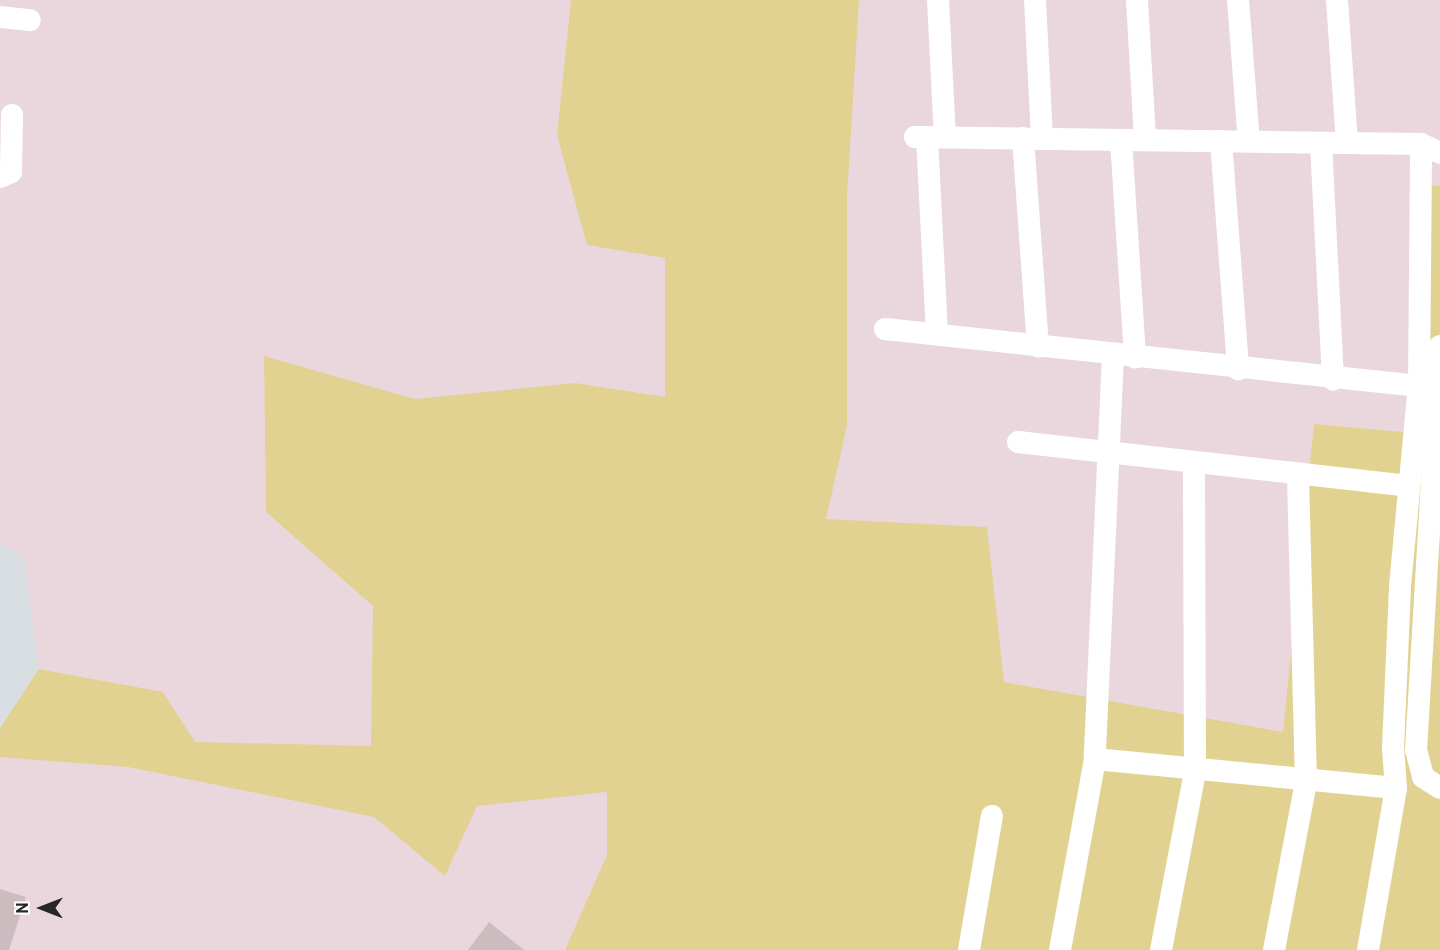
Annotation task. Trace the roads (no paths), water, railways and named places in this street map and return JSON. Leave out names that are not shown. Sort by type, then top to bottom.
[{"type":"street","points":[[937,334],[929,137],[938,0]]},
{"type":"street","points":[[1035,0],[1032,138],[1038,346]]},
{"type":"street","points":[[1137,0],[1145,140]]},
{"type":"street","points":[[1238,0],[1249,142]]},
{"type":"street","points":[[1337,0],[1347,143]]},
{"type":"street","points":[[0,17],[30,20]]},
{"type":"street","points":[[0,177],[11,172],[12,115]]},
{"type":"street","points":[[929,137],[1347,143],[1431,149],[1419,386],[1409,486],[1395,698],[1396,788],[1368,950]]},
{"type":"street","points":[[1121,140],[1135,358]]},
{"type":"street","points":[[1221,141],[1239,369]]},
{"type":"street","points":[[1321,143],[1333,380]]},
{"type":"street","points":[[885,329],[1333,380],[1419,386]]},
{"type":"street","points":[[1440,346],[1416,750],[1423,777],[1440,788]]},
{"type":"street","points":[[1060,950],[1095,759],[1111,450],[1113,355]]},
{"type":"street","points":[[1018,442],[1111,450],[1298,475],[1409,486]]},
{"type":"street","points":[[1161,950],[1195,772],[1194,462]]},
{"type":"street","points":[[1274,950],[1306,782],[1298,475]]},
{"type":"street","points":[[1095,759],[1195,772],[1396,788]]},
{"type":"street","points":[[969,950],[992,816]]}]
